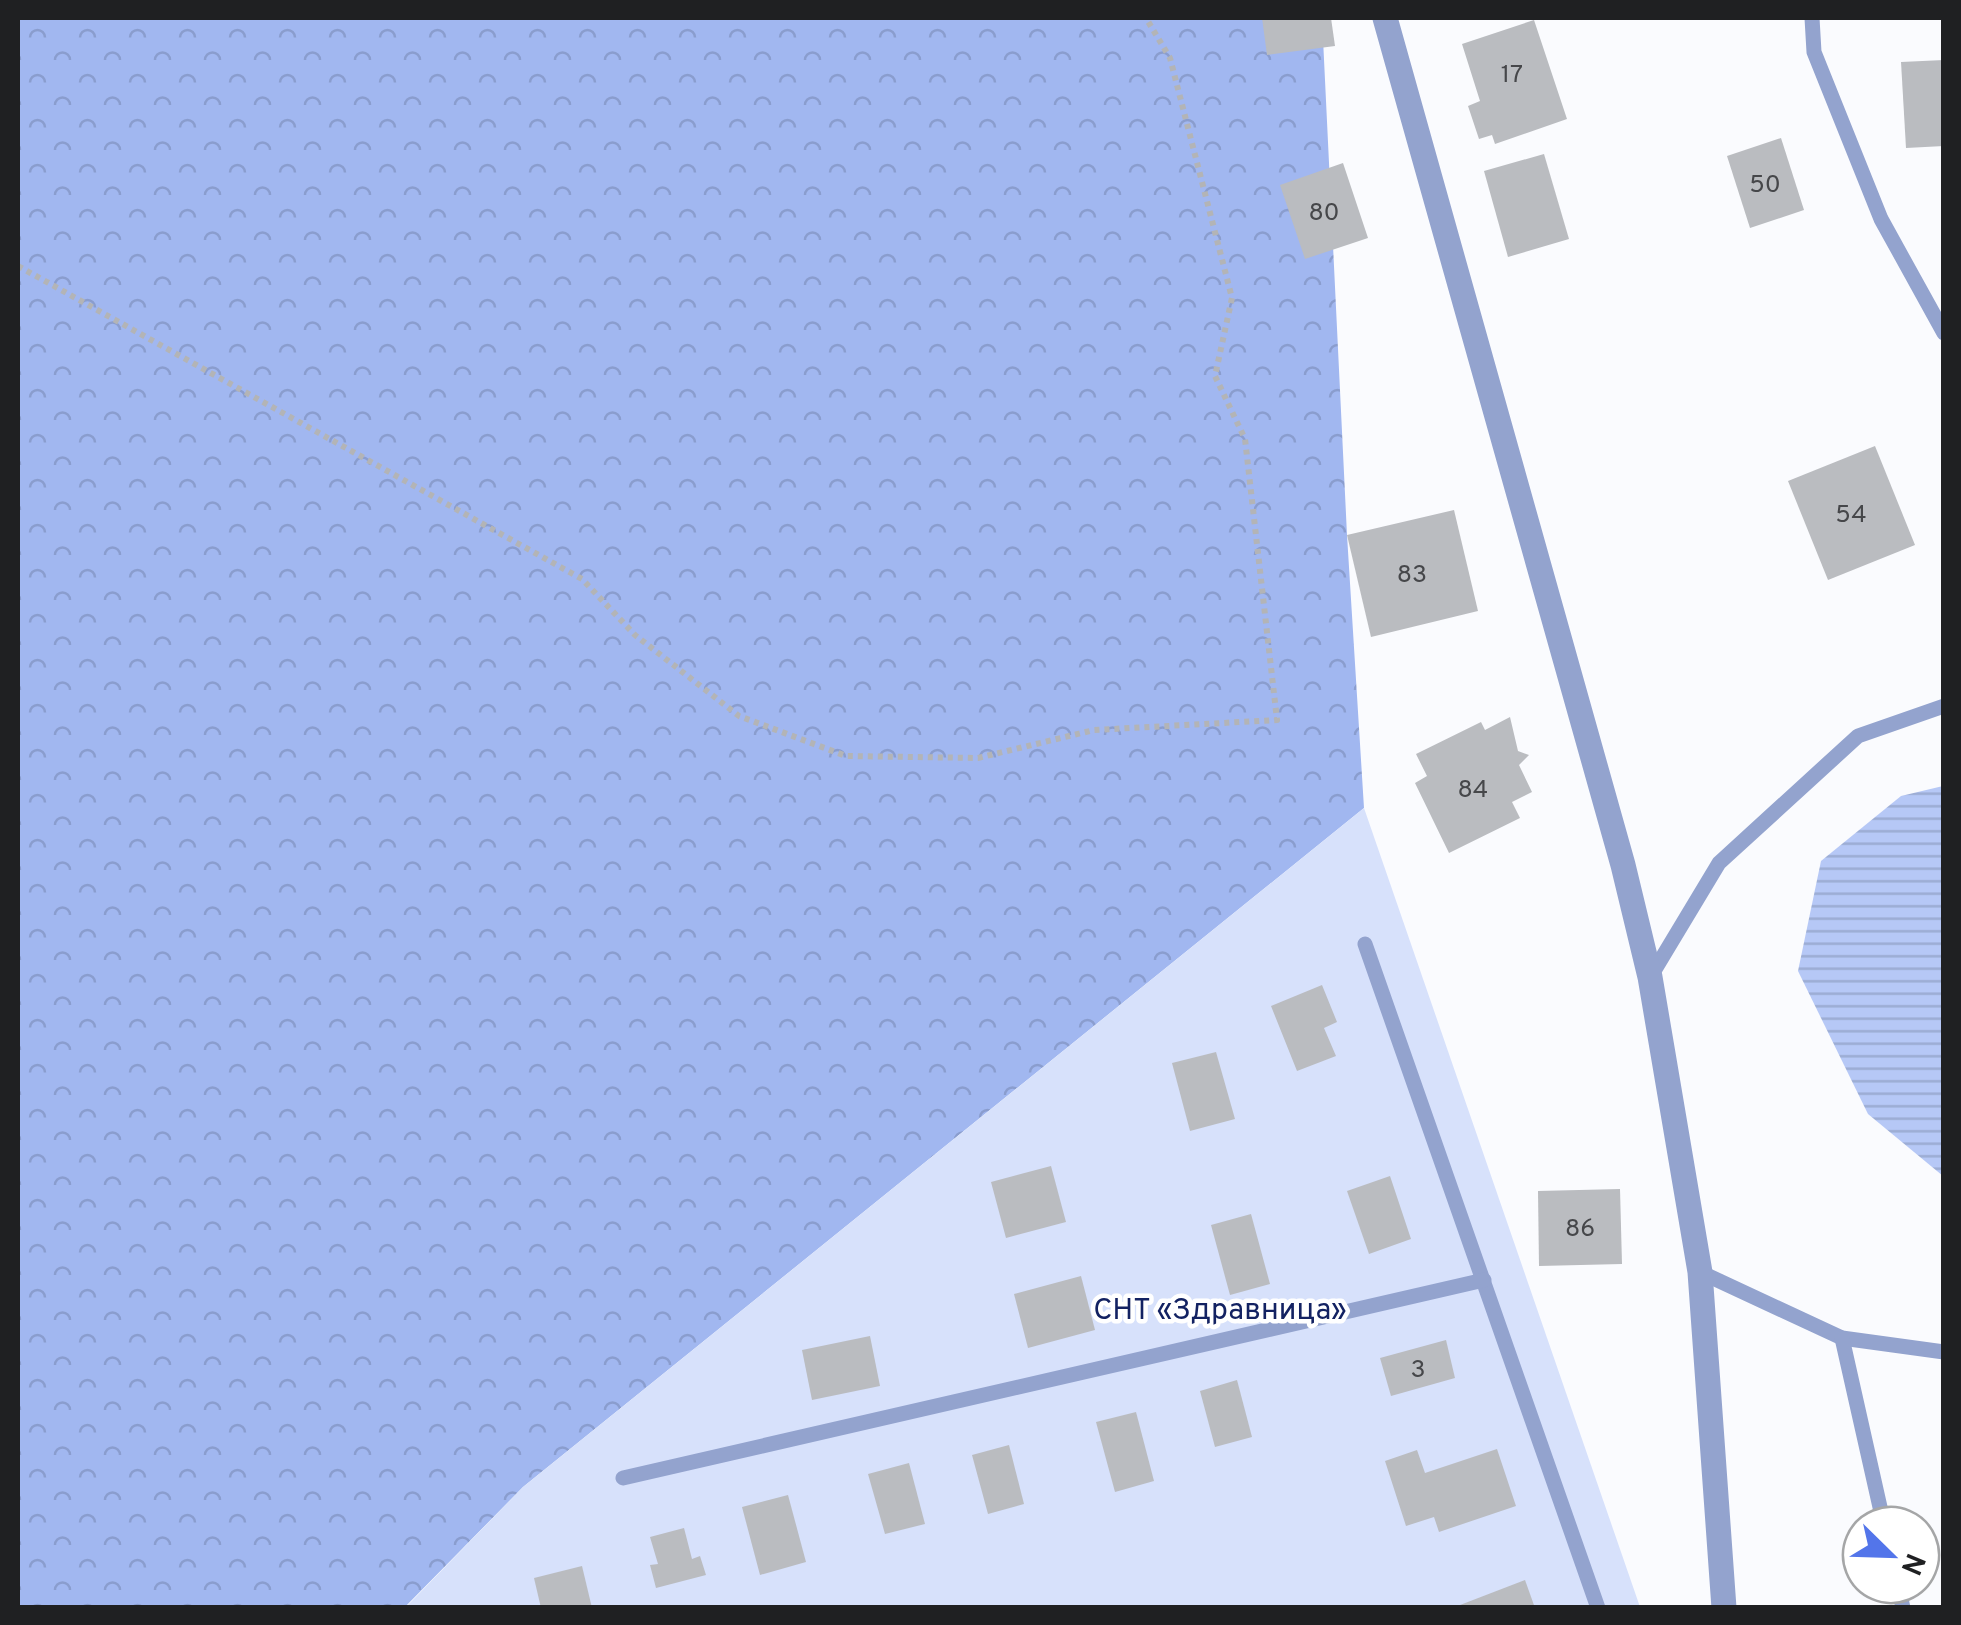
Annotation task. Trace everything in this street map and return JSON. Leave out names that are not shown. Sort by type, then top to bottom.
[{"type":"street","points":[[1385,18],[1618,846],[1650,977],[1700,1272],[1724,1608]]},
{"type":"lane","points":[[1812,18],[1814,52],[1881,219],[1944,333]]},
{"type":"lane","points":[[1650,977],[1719,863],[1858,736],[1944,706]]},
{"type":"lane","points":[[1365,944],[1598,1608]]},
{"type":"lane","points":[[1700,1272],[1842,1338],[1944,1352]]},
{"type":"lane","points":[[623,1478],[1484,1280]]},
{"type":"lane","points":[[1842,1338],[1880,1505]]},
{"type":"path","points":[[18,266],[582,579],[635,635],[739,716],[846,756],[978,758],[1094,730],[1277,720],[1245,439],[1215,376],[1232,298],[1170,58],[1146,18]]},
{"type":"green space","points":[[18,18],[1322,18],[1364,808],[523,1487],[405,1607],[18,1607]]},
{"type":"green space","name":"СНТ «Здравница»","points":[[1364,808],[1640,1607],[405,1608],[523,1487]]},
{"type":"shaded area","points":[[1944,786],[1943,1176],[1868,1114],[1798,971],[1821,861],[1901,796]]},
{"type":"building","points":[[1262,18],[1331,18],[1335,46],[1267,55]]},
{"type":"building","points":[[1534,20],[1567,119],[1495,144],[1492,135],[1479,139],[1468,106],[1480,101],[1462,44]]},
{"type":"building","points":[[1944,60],[1944,146],[1906,148],[1901,62]]},
{"type":"building","points":[[1781,138],[1804,210],[1750,228],[1727,156]]},
{"type":"building","points":[[1544,154],[1569,239],[1508,257],[1484,171]]},
{"type":"building","points":[[1343,163],[1368,238],[1305,259],[1280,185]]},
{"type":"building","points":[[1875,446],[1915,545],[1828,580],[1788,481]]},
{"type":"building","points":[[1454,510],[1478,611],[1371,637],[1347,535]]},
{"type":"building","points":[[1510,717],[1518,751],[1529,755],[1519,765],[1532,792],[1512,802],[1520,818],[1449,853],[1415,783],[1427,776],[1416,754],[1481,722],[1485,730]]},
{"type":"building","points":[[1322,985],[1337,1022],[1324,1028],[1336,1056],[1297,1071],[1271,1006]]},
{"type":"building","points":[[1216,1052],[1235,1119],[1190,1131],[1172,1063]]},
{"type":"building","points":[[1051,1166],[1066,1222],[1006,1238],[991,1182]]},
{"type":"building","points":[[1390,1176],[1411,1239],[1369,1254],[1347,1191]]},
{"type":"building","points":[[1620,1189],[1622,1264],[1539,1266],[1538,1191]]},
{"type":"building","points":[[1251,1214],[1270,1284],[1230,1295],[1211,1225]]},
{"type":"building","points":[[1081,1276],[1095,1330],[1028,1348],[1014,1294]]},
{"type":"building","points":[[870,1336],[880,1386],[812,1400],[802,1350]]},
{"type":"building","points":[[1446,1340],[1455,1378],[1391,1396],[1380,1358]]},
{"type":"building","points":[[1237,1380],[1252,1437],[1215,1447],[1200,1391]]},
{"type":"building","points":[[1136,1412],[1154,1481],[1115,1492],[1096,1422]]},
{"type":"building","points":[[1009,1445],[1024,1504],[988,1514],[972,1455]]},
{"type":"building","points":[[1497,1449],[1516,1506],[1439,1532],[1434,1517],[1406,1526],[1385,1461],[1417,1450],[1425,1473]]},
{"type":"building","points":[[909,1463],[925,1524],[885,1534],[868,1474]]},
{"type":"building","points":[[788,1495],[806,1562],[760,1575],[742,1507]]},
{"type":"building","points":[[684,1528],[692,1559],[700,1556],[706,1575],[656,1588],[650,1565],[658,1564],[650,1537]]},
{"type":"building","points":[[582,1566],[592,1608],[541,1608],[534,1578]]},
{"type":"building","points":[[1525,1580],[1535,1608],[1461,1608],[1460,1605]]}]
